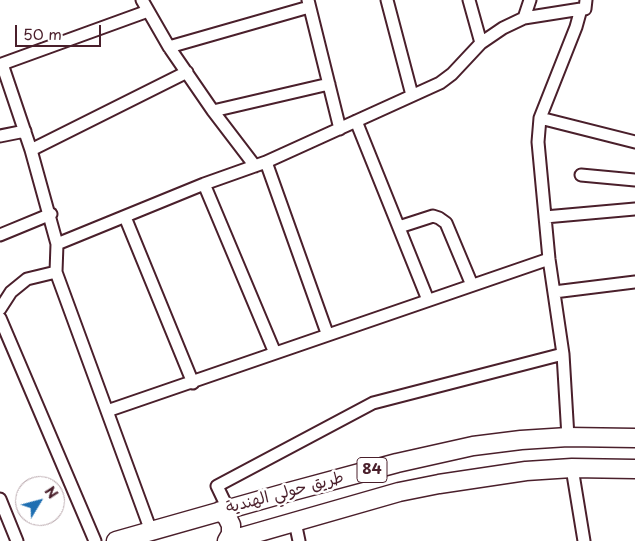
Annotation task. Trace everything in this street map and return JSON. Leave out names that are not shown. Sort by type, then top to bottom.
[{"type":"highway","points":[[596,437],[635,428]]},
{"type":"highway","name":"طريق حولي الهندية","points":[[116,541],[397,463],[473,446],[568,437],[635,438]]},
{"type":"highway","name":"طريق حولي الهندية","points":[[228,541],[399,492],[439,484],[526,471],[572,468],[635,469]]},
{"type":"highway","points":[[260,500],[256,508],[255,517],[259,525],[266,530]]},
{"type":"highway","points":[[224,510],[231,525],[231,534],[228,541]]},
{"type":"street","points":[[142,0],[169,47],[213,111],[255,166]]},
{"type":"street","points":[[387,0],[412,96]]},
{"type":"street","points":[[469,0],[481,43]]},
{"type":"street","points":[[524,18],[530,0]]},
{"type":"street","points":[[169,47],[308,3],[340,129]]},
{"type":"street","points":[[58,244],[204,184],[266,162],[340,129],[440,83],[452,74],[481,43],[503,28],[524,18],[584,4]]},
{"type":"street","points":[[568,437],[563,354],[548,259],[538,142],[540,118],[584,4]]},
{"type":"street","points":[[148,11],[1,63],[31,150],[58,244],[56,272],[151,531]]},
{"type":"street","points":[[31,150],[187,72]]},
{"type":"street","points":[[213,111],[329,84]]},
{"type":"street","points":[[540,118],[635,142]]},
{"type":"street","points":[[356,121],[428,300]]},
{"type":"street","points":[[0,136],[25,131]]},
{"type":"street","points":[[266,162],[327,333]]},
{"type":"street","points":[[580,175],[635,180]]},
{"type":"street","points":[[204,184],[275,353]]},
{"type":"street","points":[[545,217],[635,210]]},
{"type":"street","points":[[0,236],[50,214]]},
{"type":"street","points":[[399,227],[433,216],[446,223],[472,285]]},
{"type":"street","points":[[126,217],[193,383]]},
{"type":"street","points":[[107,411],[193,383],[327,333],[548,259]]},
{"type":"street","points":[[0,309],[11,292],[27,279],[56,272]]},
{"type":"street","points":[[554,292],[635,282]]},
{"type":"street","points":[[0,318],[95,541]]},
{"type":"street","points":[[224,510],[217,486],[373,403],[563,354]]},
{"type":"street","points":[[572,468],[584,541]]},
{"type":"street","points":[[0,499],[17,541]]},
{"type":"street","points":[[295,522],[299,541]]}]
